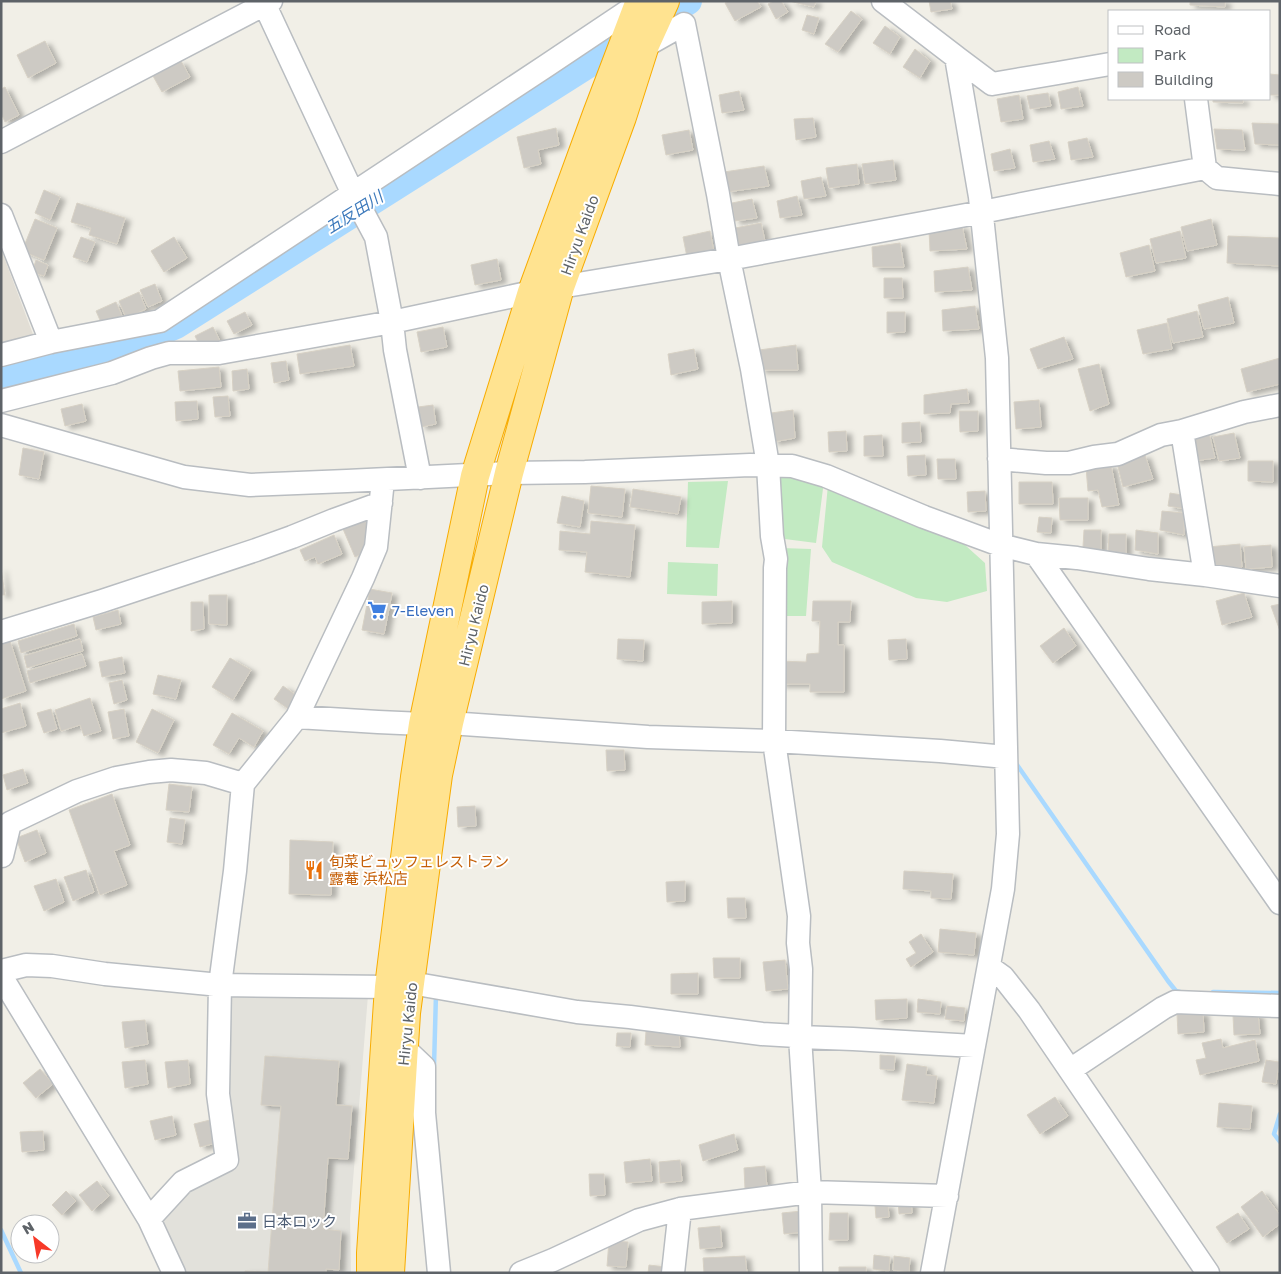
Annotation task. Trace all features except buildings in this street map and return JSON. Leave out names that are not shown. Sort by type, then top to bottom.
[{"type":"highway","name":"Hiryu Kaido","points":[[436,723],[509,473],[560,287],[622,117],[645,45],[646,4]]},
{"type":"highway","name":"Hiryu Kaido","points":[[371,1273],[371,1253],[400,985],[438,775],[436,723],[476,476],[532,292],[616,65],[646,4]]},
{"type":"highway","name":"Hiryu Kaido","points":[[390,1273],[406,1013],[400,985]]},
{"type":"street","points":[[883,1],[992,84],[1108,64]]},
{"type":"street","points":[[1,142],[266,2],[354,196],[376,237],[392,322],[395,350],[420,478]]},
{"type":"street","points":[[1,354],[51,342],[160,321],[354,196],[546,66],[646,4]]},
{"type":"street","points":[[645,45],[684,24],[752,369],[768,465],[772,536],[776,559],[774,741],[799,916],[800,1037],[810,1192],[811,1273]]},
{"type":"street","points":[[932,1273],[1003,889],[1008,834],[997,358],[982,212],[956,57]]},
{"type":"street","points":[[1196,100],[1205,168],[1217,178],[1280,184]]},
{"type":"street","points":[[560,287],[729,259],[1205,168]]},
{"type":"street","points":[[1,215],[51,342]]},
{"type":"street","points":[[1,401],[112,373],[170,353],[220,353],[392,322],[532,292]]},
{"type":"street","points":[[999,459],[1069,463],[1118,454],[1161,435],[1182,431],[1244,412],[1280,405]]},
{"type":"street","points":[[1,425],[184,477],[250,485],[509,473],[586,472],[750,465],[792,466],[826,476],[924,517],[1000,545],[1036,554],[1280,586]]},
{"type":"street","points":[[1182,431],[1205,575]]},
{"type":"street","points":[[149,1219],[183,1182],[227,1160],[218,1094],[220,985],[244,784],[296,717],[363,578],[376,547],[383,480]]},
{"type":"street","points":[[1,632],[256,550],[381,503]]},
{"type":"street","points":[[1036,554],[1280,903]]},
{"type":"street","points":[[296,717],[436,723],[639,736],[774,741],[1006,757]]},
{"type":"street","points":[[1,856],[10,823],[76,790],[116,778],[171,770],[206,773],[244,784]]},
{"type":"street","points":[[1,971],[26,965],[52,966],[105,974],[220,985],[400,985],[577,1012],[762,1034],[974,1046]]},
{"type":"street","points":[[989,967],[1003,977],[1028,1010],[1208,1273]]},
{"type":"street","points":[[1,976],[149,1219],[174,1273]]},
{"type":"street","points":[[1070,1070],[1175,1002],[1280,1006]]},
{"type":"street","points":[[404,1048],[424,1067],[424,1113],[439,1273]]},
{"type":"street","points":[[521,1273],[639,1220],[680,1209],[810,1192],[946,1196]]},
{"type":"street","points":[[673,1273],[680,1209]]},
{"type":"shaded area","points":[[1,249],[34,337],[1,345]]},
{"type":"shaded area","points":[[224,991],[368,995],[350,1218],[351,1273],[181,1273],[157,1222],[187,1187],[235,1164],[223,1093]]},
{"type":"green space","points":[[777,476],[824,481],[816,543],[777,538]]},
{"type":"green space","points":[[728,481],[719,548],[686,547],[688,482]]},
{"type":"green space","points":[[828,485],[955,536],[985,563],[987,591],[947,602],[916,598],[832,562],[822,547]]},
{"type":"green space","points":[[781,548],[811,549],[806,616],[781,616]]},
{"type":"green space","points":[[668,562],[718,564],[717,596],[667,594]]},
{"type":"waterway","name":"五反田川","points":[[1,381],[126,347],[176,325],[688,1]]},
{"type":"waterway","points":[[1015,762],[1168,981],[1176,991],[1180,992]]},
{"type":"waterway","points":[[1213,992],[1280,993]]},
{"type":"waterway","points":[[434,1066],[436,994]]},
{"type":"waterway","points":[[1280,1114],[1274,1134],[1280,1142]]},
{"type":"waterway","points":[[1,1230],[21,1273]]},
{"type":"place","name":"7-Eleven","points":[[377,610]]},
{"type":"place","name":"旬菜ビュッフェレストラン 露菴 浜松店","points":[[314,870]]},
{"type":"place","name":"日本ロック","points":[[247,1221]]}]
